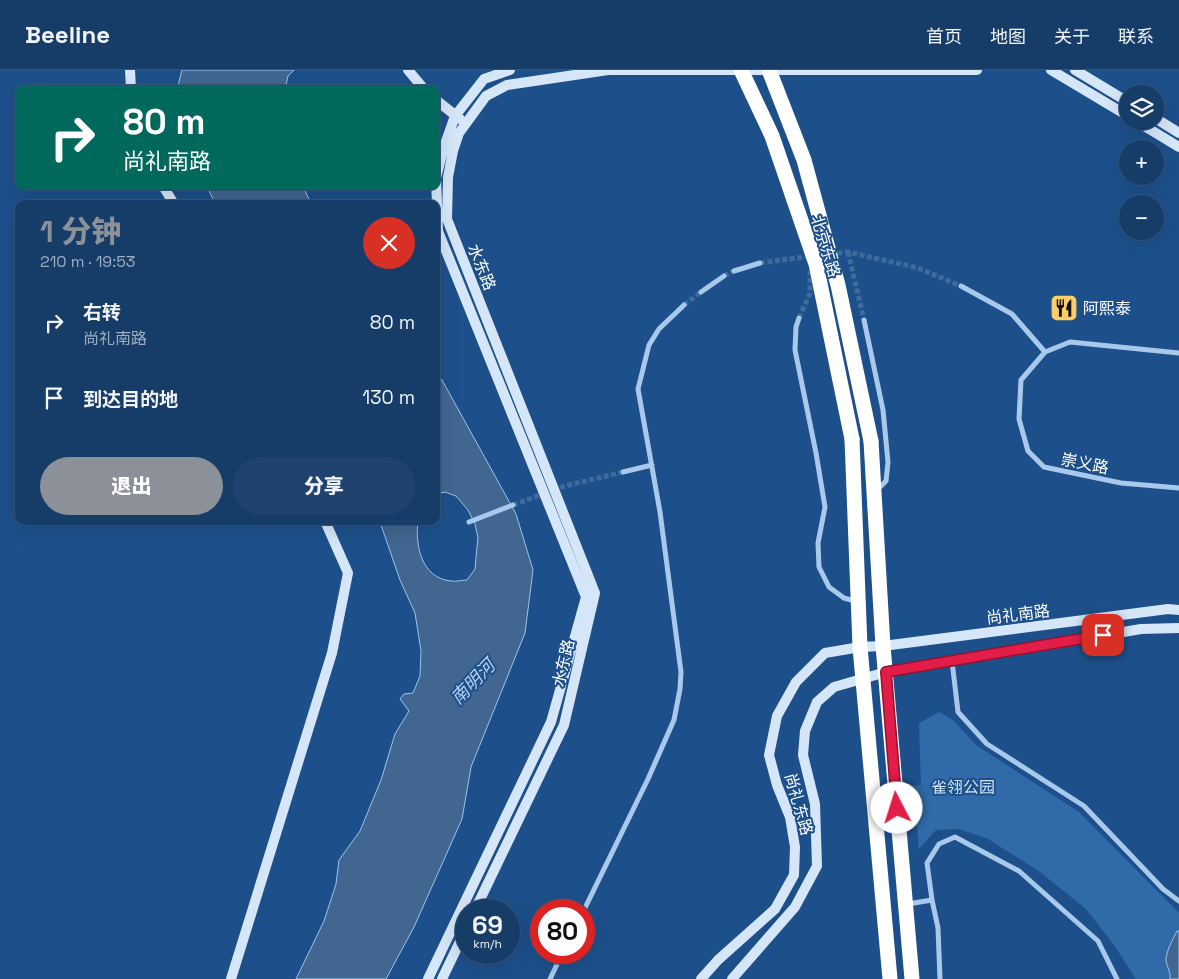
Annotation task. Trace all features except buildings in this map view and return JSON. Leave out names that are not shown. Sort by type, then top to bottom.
[{"type":"highway","name":"北京东路","points":[[741,70],[772,136],[816,264],[852,439],[860,648],[890,979]]},
{"type":"highway","name":"北京东路","points":[[769,70],[804,160],[838,284],[871,441],[883,646],[912,979]]},
{"type":"main road","points":[[130,70],[131,85]]},
{"type":"main road","points":[[408,70],[420,85]]},
{"type":"main road","name":"水东路","points":[[440,162],[455,116],[484,79],[510,70]]},
{"type":"main road","name":"水东路","points":[[480,899],[564,725],[595,593],[447,219],[448,177],[459,133],[486,96],[507,85],[608,70],[977,70]]},
{"type":"main road","points":[[1051,70],[1119,111]]},
{"type":"main road","points":[[1075,70],[1119,97]]},
{"type":"main road","points":[[440,103],[465,123]]},
{"type":"main road","points":[[1164,124],[1179,133]]},
{"type":"main road","points":[[1151,130],[1179,147]]},
{"type":"main road","name":"水东路","points":[[428,979],[550,722],[586,597],[440,236]]},
{"type":"main road","points":[[231,979],[333,644],[348,572],[327,525]]},
{"type":"main road","name":"尚礼南路","points":[[860,648],[1168,609],[1179,610]]},
{"type":"main road","name":"尚礼南路","points":[[863,678],[886,672],[1141,629],[1179,628]]},
{"type":"main road","name":"尚礼东路","points":[[701,979],[718,960],[775,909],[794,875],[795,847],[790,817],[777,784],[769,755],[777,716],[796,682],[825,653],[860,648]]},
{"type":"main road","name":"尚礼东路","points":[[732,979],[796,907],[816,866],[815,804],[803,755],[805,731],[817,702],[834,687],[863,678]]},
{"type":"main road","points":[[442,979],[455,951]]},
{"type":"street","points":[[734,271],[760,263]]},
{"type":"street","points":[[701,292],[724,276]]},
{"type":"street","points":[[961,286],[1012,314],[1045,352]]},
{"type":"street","points":[[589,899],[648,779],[674,720],[680,689],[681,672],[660,512],[638,389],[649,345],[658,329],[684,305]]},
{"type":"street","points":[[799,318],[796,327],[795,350],[816,452],[824,506],[818,543],[819,567],[829,587],[844,598],[858,602]]},
{"type":"street","points":[[864,320],[884,410],[888,462],[886,481],[874,493]]},
{"type":"street","name":"崇义路","points":[[1179,353],[1070,342],[1045,352],[1021,380],[1019,419],[1028,451],[1044,467],[1121,483],[1179,488]]},
{"type":"street","points":[[623,472],[652,465]]},
{"type":"street","points":[[469,522],[513,506]]},
{"type":"street","points":[[952,661],[958,712],[987,744],[1084,806],[1163,889],[1179,901]]},
{"type":"street","points":[[940,979],[938,928],[927,863],[939,844],[955,837],[1019,871],[1098,942],[1116,979]]},
{"type":"street","points":[[905,904],[932,900]]},
{"type":"street","points":[[550,979],[557,964]]},
{"type":"green space","name":"雀翎公园","points":[[939,712],[953,720],[976,745],[1079,812],[1179,913],[1179,979],[1136,979],[1114,945],[1086,909],[1040,872],[988,839],[959,829],[936,830],[919,849],[913,786],[921,785],[919,723]]},
{"type":"water","points":[[182,70],[294,70],[288,76],[286,85],[178,85]]},
{"type":"water","points":[[209,190],[305,190],[309,200],[213,200]]},
{"type":"water","name":"南明河","points":[[440,378],[516,514],[533,570],[525,633],[471,767],[462,819],[414,927],[386,979],[296,979],[324,921],[336,884],[339,860],[360,831],[381,780],[395,734],[409,711],[400,699],[404,694],[413,693],[420,676],[421,651],[415,613],[400,580],[381,525],[418,525],[419,550],[422,559],[433,574],[441,579],[453,581],[467,580],[475,569],[478,538],[475,524],[468,510],[456,496],[445,492],[440,493]]},
{"type":"water","points":[[1177,931],[1179,931],[1179,979],[1170,979],[1166,959]]},
{"type":"tunnel","points":[[848,252],[864,320]]},
{"type":"tunnel","points":[[830,254],[848,252],[918,268],[961,286]]},
{"type":"tunnel","points":[[760,263],[812,256]]},
{"type":"tunnel","points":[[724,276],[734,271]]},
{"type":"tunnel","points":[[799,318],[810,293],[810,271]]},
{"type":"tunnel","points":[[684,305],[701,292]]},
{"type":"tunnel","points":[[553,490],[623,472]]},
{"type":"tunnel","points":[[513,505],[545,493]]},
{"type":"place","name":"阿熙泰","points":[[1064,308]]},
{"type":"route","points":[[897,808],[886,672],[1103,635]]}]
